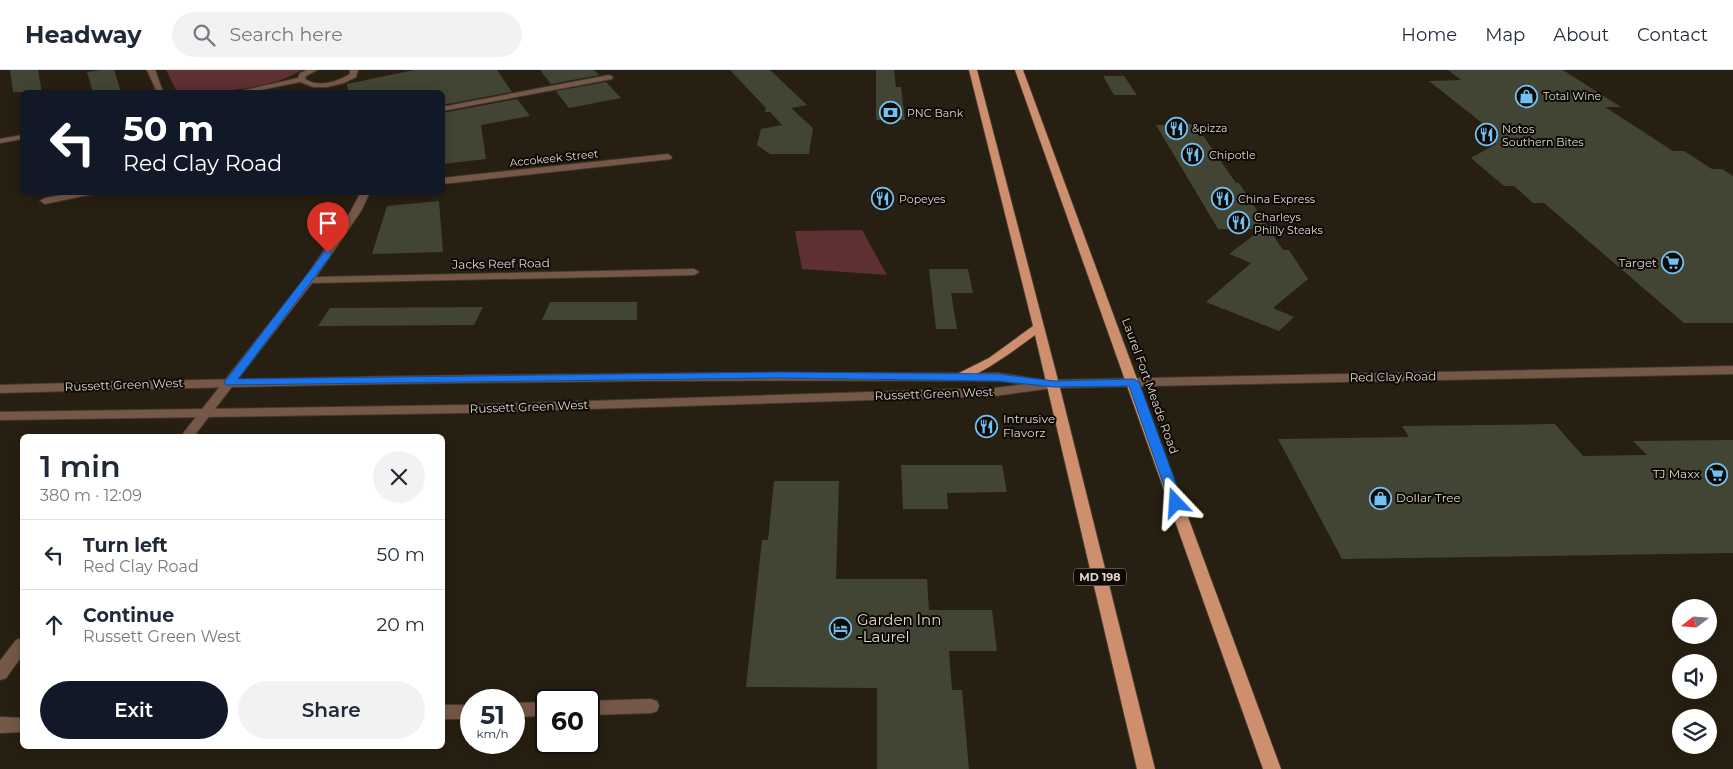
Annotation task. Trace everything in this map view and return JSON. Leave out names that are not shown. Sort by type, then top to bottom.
[{"type":"main road","name":"MD 198","points":[[972,70],[1054,384],[1146,769]]},
{"type":"main road","name":"Laurel Fort Meade Road","points":[[1019,70],[1134,382],[1272,769]]},
{"type":"main road","points":[[957,377],[993,360],[1038,327]]},
{"type":"street","points":[[151,70],[159,90]]},
{"type":"street","points":[[300,80],[303,75],[314,70]]},
{"type":"street","points":[[251,90],[300,80],[309,84],[335,83],[353,75],[355,70]]},
{"type":"street","points":[[445,108],[609,77]]},
{"type":"street","points":[[335,83],[340,90]]},
{"type":"street","points":[[0,141],[20,137]]},
{"type":"street","name":"Accokeek Street","points":[[445,181],[668,157]]},
{"type":"street","points":[[45,201],[80,195]]},
{"type":"street","points":[[190,434],[310,280],[352,218],[364,195]]},
{"type":"street","name":"Jacks Reef Road","points":[[310,280],[694,272]]},
{"type":"street","name":"Red Clay Road","points":[[1054,384],[1733,370]]},
{"type":"street","name":"Russett Green West","points":[[0,389],[230,382],[623,376],[998,377],[1054,384]]},
{"type":"street","name":"Russett Green West","points":[[0,416],[463,409],[995,392],[1054,384]]},
{"type":"street","points":[[0,673],[20,648]]},
{"type":"street","points":[[600,708],[651,706]]},
{"type":"street","points":[[445,712],[460,712]]},
{"type":"street","points":[[0,726],[20,725]]},
{"type":"shaded area","points":[[166,70],[302,70],[273,82],[241,89],[176,90]]},
{"type":"shaded area","points":[[862,230],[887,275],[802,269],[795,231]]},
{"type":"building","points":[[10,70],[38,70],[42,90],[20,90],[20,92],[13,92]]},
{"type":"building","points":[[114,70],[120,90],[92,90],[87,72]]},
{"type":"building","points":[[414,70],[497,70],[512,92],[445,104],[445,90],[348,90],[347,84]]},
{"type":"building","points":[[540,70],[594,70],[599,75],[551,84]]},
{"type":"building","points":[[730,70],[770,70],[807,105],[791,108],[813,128],[809,154],[770,154],[757,145],[761,129],[782,125],[770,112],[765,112],[766,108]]},
{"type":"building","points":[[876,70],[894,70],[896,87],[901,87],[905,120],[876,120]]},
{"type":"building","name":"Target","points":[[1448,70],[1563,70],[1621,107],[1605,107],[1673,151],[1684,151],[1712,169],[1722,169],[1733,176],[1733,323],[1684,323],[1544,203],[1533,203],[1514,186],[1504,186],[1471,158],[1496,144],[1479,130],[1491,130],[1429,81],[1461,80]]},
{"type":"building","points":[[1103,76],[1124,76],[1137,95],[1114,95]]},
{"type":"building","points":[[606,82],[621,98],[569,108],[556,91]]},
{"type":"building","points":[[517,99],[530,116],[481,125],[486,159],[445,164],[445,112]]},
{"type":"building","points":[[1195,124],[1236,183],[1239,183],[1283,250],[1289,250],[1308,279],[1273,308],[1294,317],[1279,331],[1206,302],[1251,263],[1229,254],[1262,229],[1218,229],[1156,125]]},
{"type":"building","points":[[439,201],[443,252],[372,254],[387,206]]},
{"type":"building","points":[[929,269],[968,269],[973,293],[951,293],[957,329],[936,329]]},
{"type":"building","points":[[550,302],[637,302],[637,320],[542,320]]},
{"type":"building","points":[[483,307],[474,325],[318,326],[330,308]]},
{"type":"building","points":[[1555,424],[1583,456],[1647,455],[1633,441],[1733,440],[1733,553],[1342,559],[1278,439],[1409,437],[1402,426]]},
{"type":"building","points":[[901,465],[1002,465],[1007,492],[947,493],[948,509],[903,509]]},
{"type":"building","name":"Garden Inn -Laurel","points":[[774,481],[839,481],[836,579],[927,579],[929,610],[992,610],[997,651],[949,651],[952,690],[962,690],[969,769],[877,769],[877,688],[746,687],[762,540],[768,540]]},
{"type":"place","name":"Total Wine","points":[[1527,96]]},
{"type":"place","name":"PNC Bank","points":[[891,113]]},
{"type":"place","name":"&pizza","points":[[1176,128]]},
{"type":"place","name":"Notos Southern Bites","points":[[1486,135]]},
{"type":"place","name":"Chipotle","points":[[1193,155]]},
{"type":"place","name":"Popeyes","points":[[883,199]]},
{"type":"place","name":"China Express","points":[[1222,199]]},
{"type":"place","name":"Charleys Philly Steaks","points":[[1238,223]]},
{"type":"place","name":"Target","points":[[1673,263]]},
{"type":"place","name":"Intrusive Flavorz","points":[[987,426]]},
{"type":"place","name":"TJ Maxx","points":[[1716,474]]},
{"type":"place","name":"Dollar Tree","points":[[1380,498]]},
{"type":"place","name":"Garden Inn -Laurel","points":[[841,629]]},
{"type":"route","points":[[328,253],[310,280],[230,382],[779,375],[998,377],[1054,384],[1134,382],[1176,503]]}]
